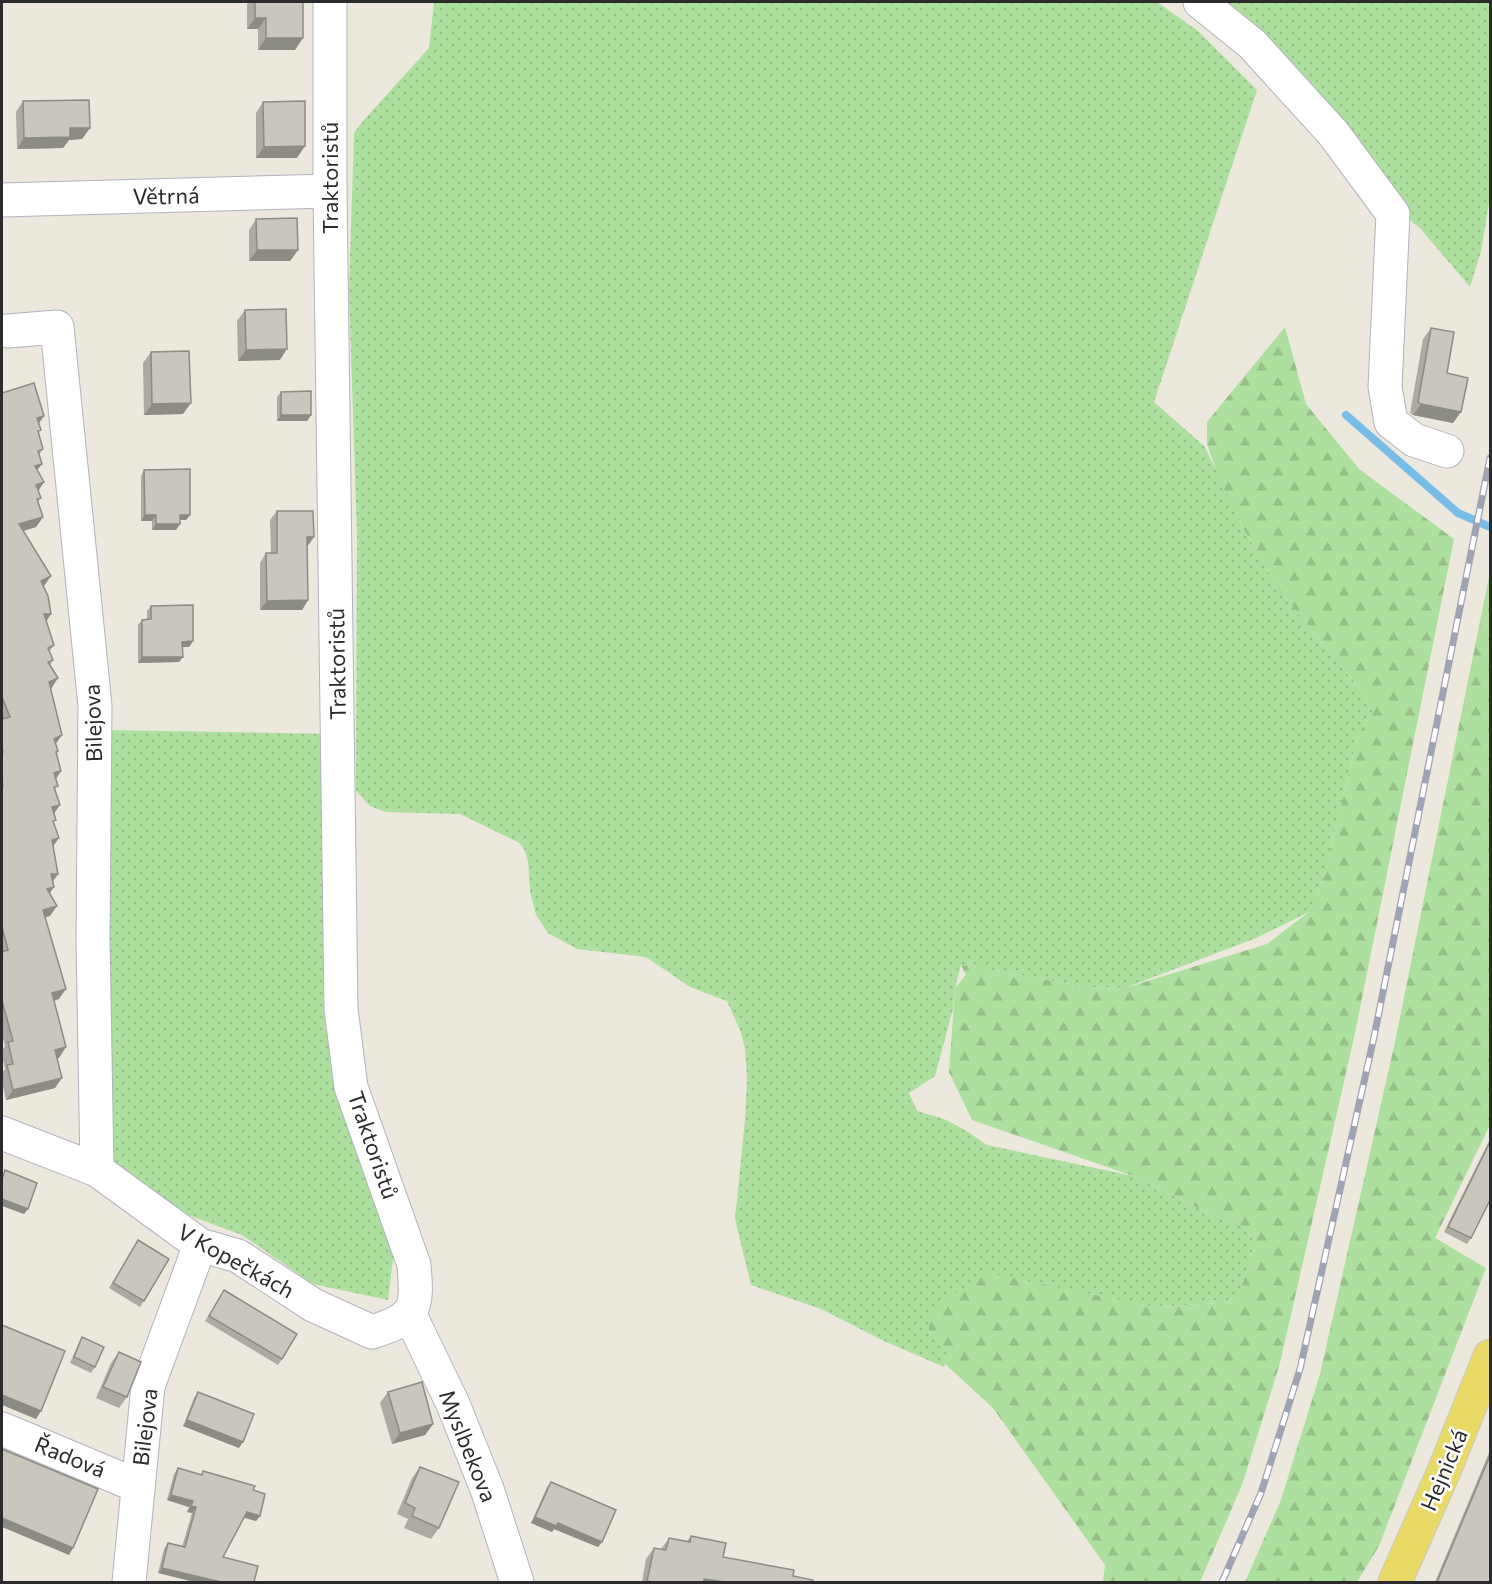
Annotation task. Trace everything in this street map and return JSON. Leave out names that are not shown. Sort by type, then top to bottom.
[{"type":"main road","name":"Hejnická","points":[[1395,1582],[1491,1356]]},
{"type":"street","name":"Traktoristů","points":[[330,2],[330,191],[341,1009],[351,1087],[414,1265],[417,1296],[409,1313]]},
{"type":"street","points":[[1200,2],[1252,44],[1269,62],[1333,133],[1393,214],[1385,387],[1391,422],[1414,440],[1447,451]]},
{"type":"street","name":"Větrná","points":[[2,200],[330,191]]},
{"type":"street","name":"Bilejova","points":[[8,332],[57,327],[95,706],[93,939],[97,1170]]},
{"type":"street","name":"V Kopečkách","points":[[2,1133],[97,1170],[200,1245],[238,1256],[313,1305],[372,1332],[397,1324],[409,1313]]},
{"type":"street","name":"Bilejova","points":[[129,1582],[148,1386],[200,1245]]},
{"type":"street","name":"Myslbekova","points":[[409,1313],[487,1489],[517,1582]]},
{"type":"street","name":"Řadová","points":[[2,1429],[138,1486]]},
{"type":"green space","points":[[434,2],[1157,2],[1198,31],[1257,90],[1154,402],[1205,447],[1243,528],[1281,593],[1353,680],[1374,711],[1358,734],[1323,881],[1309,912],[1256,938],[1125,988],[1087,987],[961,965],[953,1009],[935,1076],[909,1093],[917,1111],[944,1119],[987,1145],[1133,1176],[1208,1213],[1255,1230],[1250,1265],[1235,1302],[1155,1307],[988,1274],[929,1331],[947,1351],[944,1367],[884,1341],[821,1309],[751,1285],[735,1219],[745,1120],[747,1079],[745,1048],[727,1001],[690,987],[646,957],[577,949],[548,933],[536,915],[530,891],[528,861],[520,843],[460,814],[386,812],[370,806],[356,791],[357,534],[349,292],[354,133],[429,48]]},
{"type":"green space","points":[[1211,2],[1490,2],[1490,198],[1481,251],[1470,287],[1420,228],[1411,221]]},
{"type":"green space","points":[[1285,327],[1306,404],[1359,469],[1454,539],[1355,1033],[1280,1363],[1242,1485],[1200,1582],[1103,1582],[1105,1565],[993,1408],[944,1363],[947,1351],[929,1331],[929,1311],[988,1273],[1155,1307],[1235,1302],[1250,1265],[1255,1230],[1208,1213],[1133,1176],[972,1120],[949,1072],[955,988],[966,975],[961,965],[1087,987],[1125,988],[1267,944],[1309,912],[1323,881],[1358,734],[1374,711],[1353,680],[1281,593],[1243,528],[1218,476],[1207,444],[1207,422]]},
{"type":"green space","points":[[1490,572],[1490,1125],[1435,1238],[1486,1268],[1379,1546],[1357,1582],[1245,1582],[1281,1500],[1320,1374],[1395,1042]]},
{"type":"green space","points":[[103,730],[338,734],[347,1095],[396,1233],[388,1300],[313,1284],[242,1235],[159,1204],[114,1161]]},
{"type":"building","points":[[255,2],[303,2],[303,38],[266,38],[266,18],[255,18]]},
{"type":"building","points":[[89,100],[90,128],[70,128],[70,137],[24,138],[23,101]]},
{"type":"building","points":[[305,101],[305,146],[264,147],[263,102]]},
{"type":"building","points":[[297,218],[298,250],[257,250],[256,219]]},
{"type":"building","points":[[286,309],[287,349],[246,350],[245,310]]},
{"type":"building","points":[[1431,328],[1454,332],[1447,373],[1468,378],[1461,412],[1418,402]]},
{"type":"building","points":[[189,351],[191,403],[152,404],[151,352]]},
{"type":"building","points":[[34,383],[44,416],[37,418],[41,430],[38,431],[43,449],[38,451],[42,464],[35,466],[44,482],[36,485],[41,498],[37,499],[43,517],[19,524],[51,576],[41,581],[48,596],[51,614],[44,614],[54,645],[48,648],[53,660],[48,662],[58,678],[49,682],[62,735],[54,739],[61,771],[54,773],[58,786],[54,787],[60,805],[52,807],[56,820],[53,821],[59,838],[52,840],[58,874],[51,874],[54,887],[47,889],[57,906],[43,910],[66,989],[52,993],[66,1047],[55,1050],[62,1078],[13,1090],[7,1065],[13,1064],[8,1042],[13,1041],[2,1001],[2,952],[8,950],[2,927],[2,719],[10,717],[2,697],[2,393]]},
{"type":"building","points":[[311,391],[311,415],[281,415],[281,392]]},
{"type":"building","points":[[190,469],[190,515],[180,515],[180,524],[156,524],[156,515],[145,515],[144,470]]},
{"type":"building","points":[[277,511],[313,511],[314,537],[307,537],[308,600],[267,601],[266,553],[277,553]]},
{"type":"building","points":[[193,605],[193,641],[182,642],[183,657],[142,657],[142,620],[151,619],[151,606]]},
{"type":"building","points":[[1491,1140],[1491,1198],[1471,1238],[1448,1227]]},
{"type":"building","points":[[5,1170],[37,1183],[28,1209],[2,1199],[2,1179]]},
{"type":"building","points":[[138,1240],[169,1259],[144,1301],[113,1283]]},
{"type":"building","points":[[224,1290],[297,1334],[282,1359],[209,1316]]},
{"type":"building","points":[[2,1325],[65,1351],[41,1411],[2,1395]]},
{"type":"building","points":[[82,1337],[104,1347],[95,1367],[74,1357]]},
{"type":"building","points":[[119,1352],[141,1362],[127,1397],[103,1387]]},
{"type":"building","points":[[422,1382],[433,1424],[400,1433],[388,1392]]},
{"type":"building","points":[[198,1392],[254,1414],[243,1442],[187,1420]]},
{"type":"building","points":[[2,1449],[98,1489],[73,1548],[2,1518]]},
{"type":"building","points":[[1491,1453],[1491,1582],[1437,1582]]},
{"type":"building","points":[[420,1467],[459,1482],[439,1528],[412,1516],[415,1508],[405,1503]]},
{"type":"building","points":[[178,1468],[202,1475],[203,1471],[255,1486],[253,1490],[265,1494],[260,1516],[247,1512],[223,1557],[258,1566],[254,1582],[221,1582],[162,1568],[168,1543],[185,1547],[196,1507],[191,1506],[193,1501],[171,1495]]},
{"type":"building","points":[[551,1482],[616,1510],[602,1542],[558,1523],[556,1526],[535,1517]]},
{"type":"building","points":[[691,1536],[726,1543],[723,1557],[794,1570],[793,1576],[813,1580],[813,1582],[725,1582],[704,1579],[704,1582],[647,1581],[654,1548],[666,1550],[669,1538],[690,1542]]},
{"type":"waterway","points":[[1346,415],[1458,513],[1490,527]]},
{"type":"railway","points":[[1222,1582],[1261,1493],[1300,1369],[1374,1037],[1490,458]]}]
